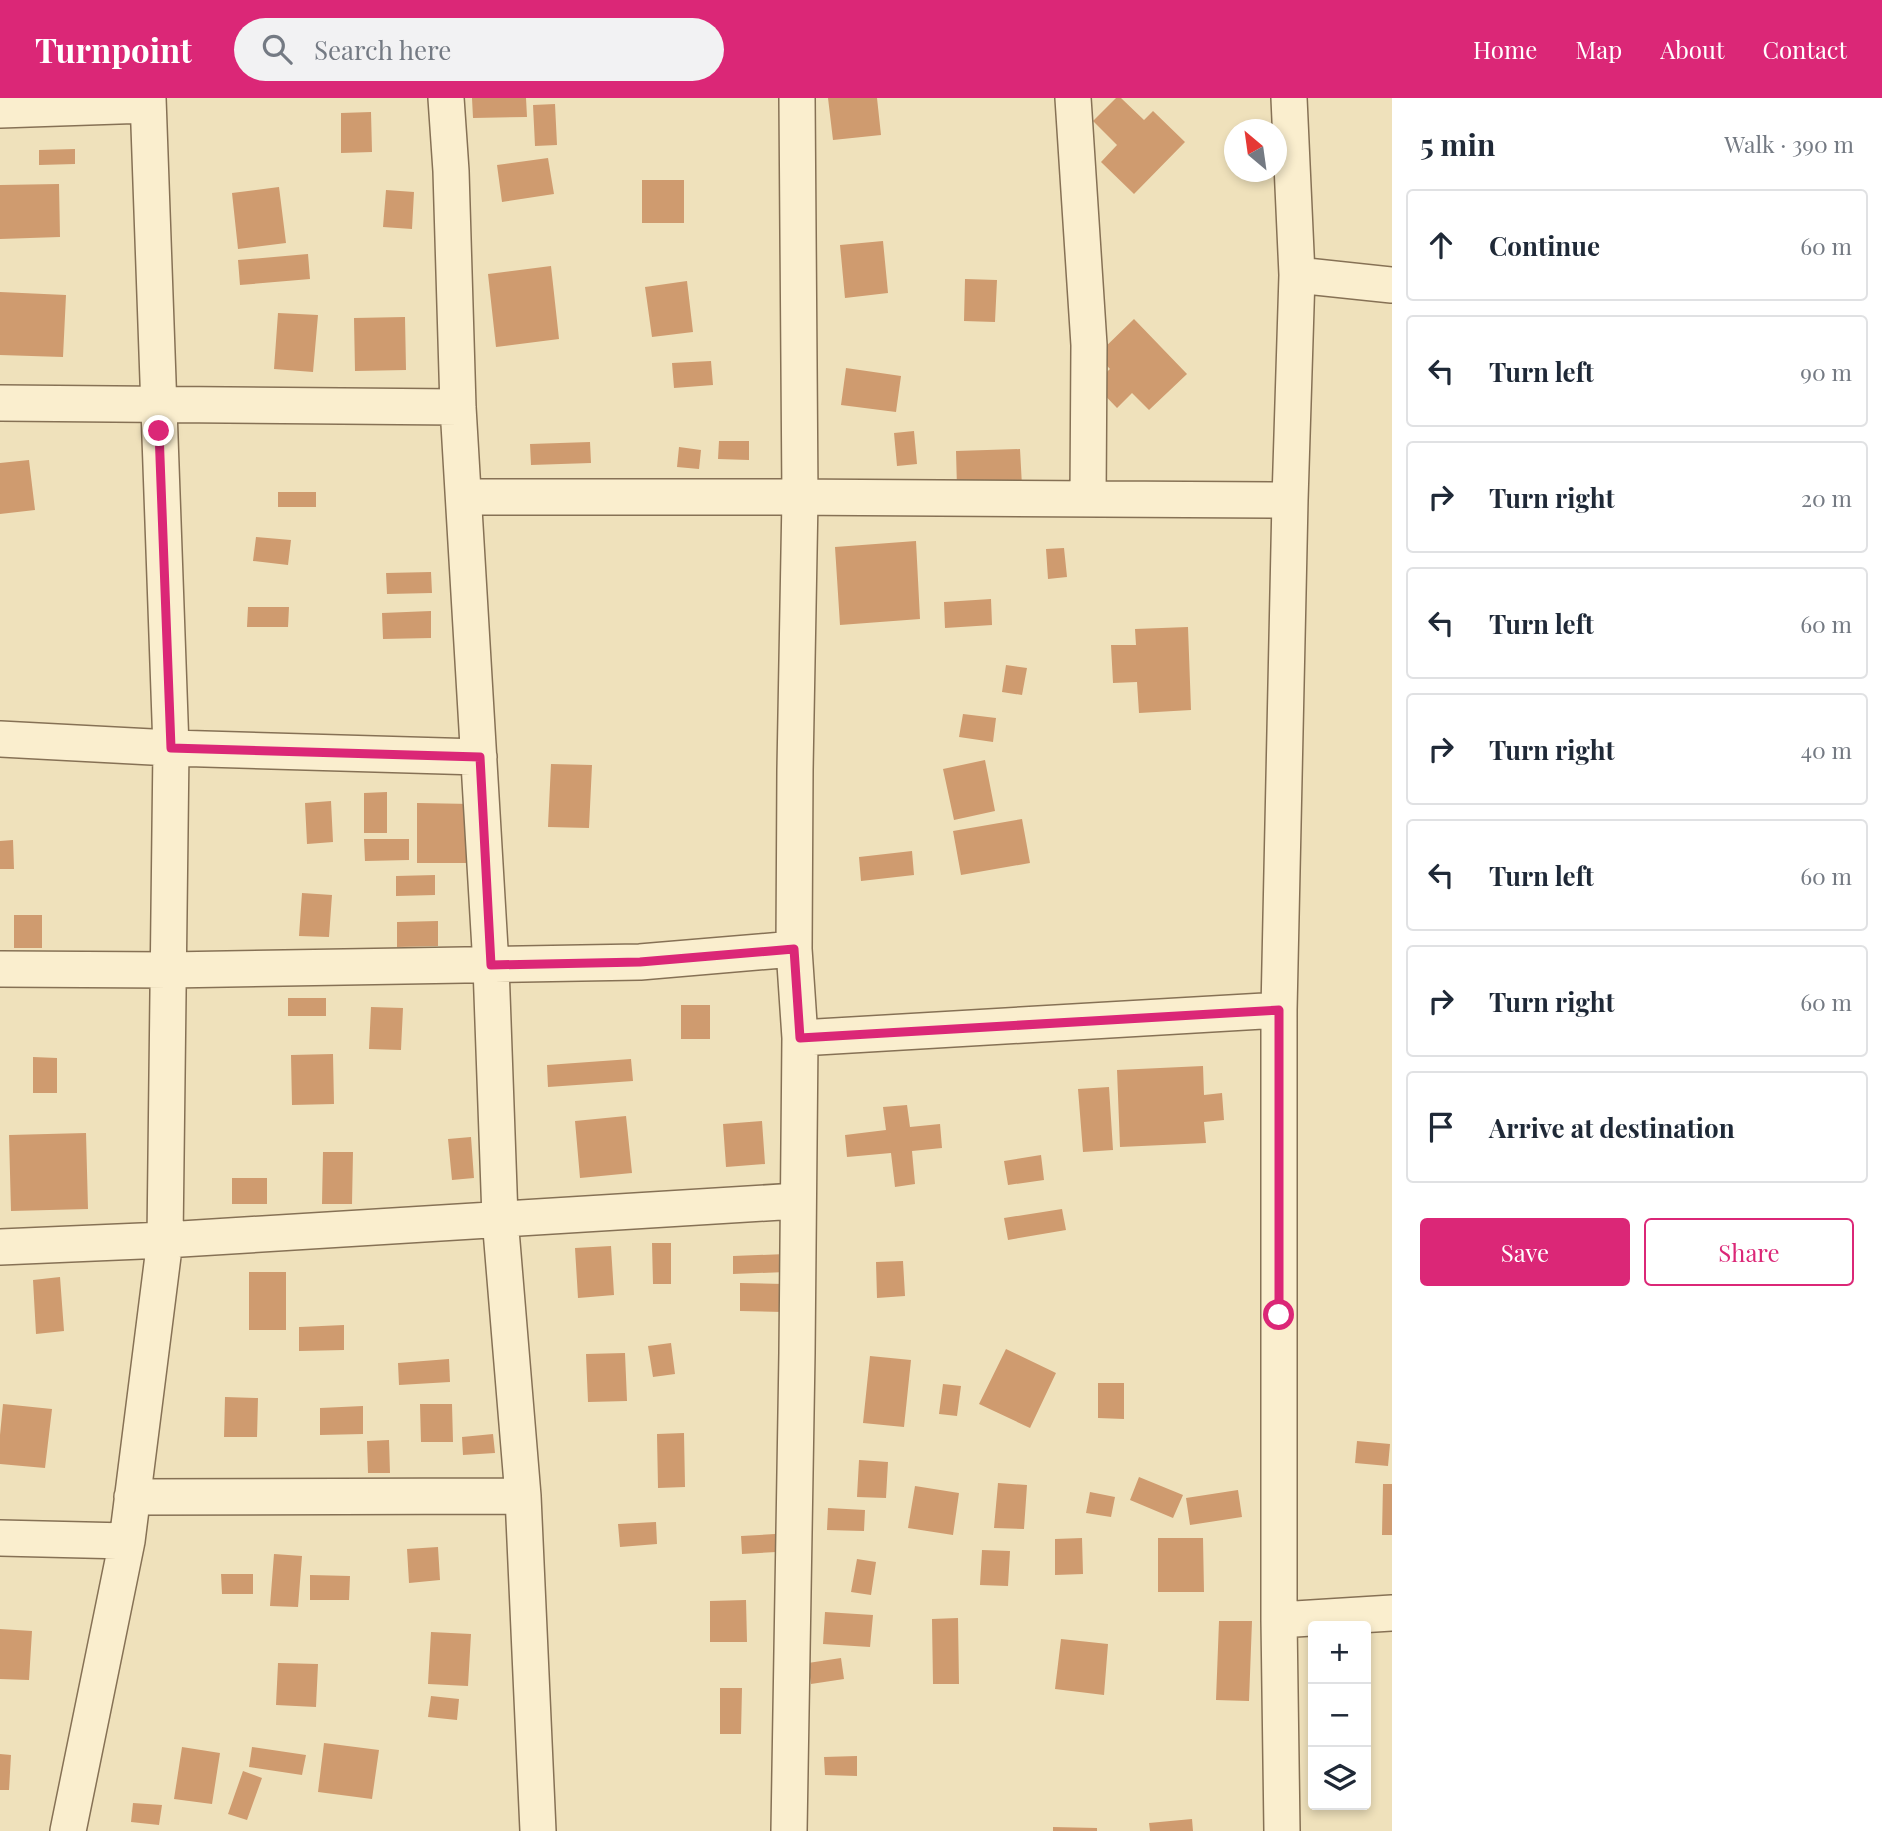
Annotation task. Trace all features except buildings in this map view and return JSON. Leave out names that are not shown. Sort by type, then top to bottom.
[{"type":"street","points":[[446,98],[451,171],[458,407],[491,965],[500,1218],[523,1496],[538,1831]]},
{"type":"street","points":[[789,1831],[800,1038],[794,949],[800,498],[797,98]]},
{"type":"street","points":[[1073,98],[1089,345],[1088,499]]},
{"type":"street","points":[[1282,1831],[1279,1620],[1279,1010],[1297,275],[1289,98]]},
{"type":"street","points":[[0,110],[148,102],[171,748],[165,1240],[127,1541],[68,1831]]},
{"type":"street","points":[[1297,275],[1392,285]]},
{"type":"street","points":[[0,403],[458,407]]},
{"type":"street","points":[[464,497],[1290,500]]},
{"type":"street","points":[[0,739],[171,748],[480,757]]},
{"type":"street","points":[[0,969],[169,970],[640,962],[794,949]]},
{"type":"street","points":[[800,1038],[1279,1010]]},
{"type":"street","points":[[0,1247],[165,1240],[797,1201]]},
{"type":"street","points":[[132,1497],[523,1496]]},
{"type":"street","points":[[0,1538],[127,1541]]},
{"type":"street","points":[[1279,1620],[1392,1613]]},
{"type":"route","points":[[159,431],[171,748],[480,757],[491,965],[640,962],[794,949],[800,1038],[1279,1010],[1279,1315]]}]
